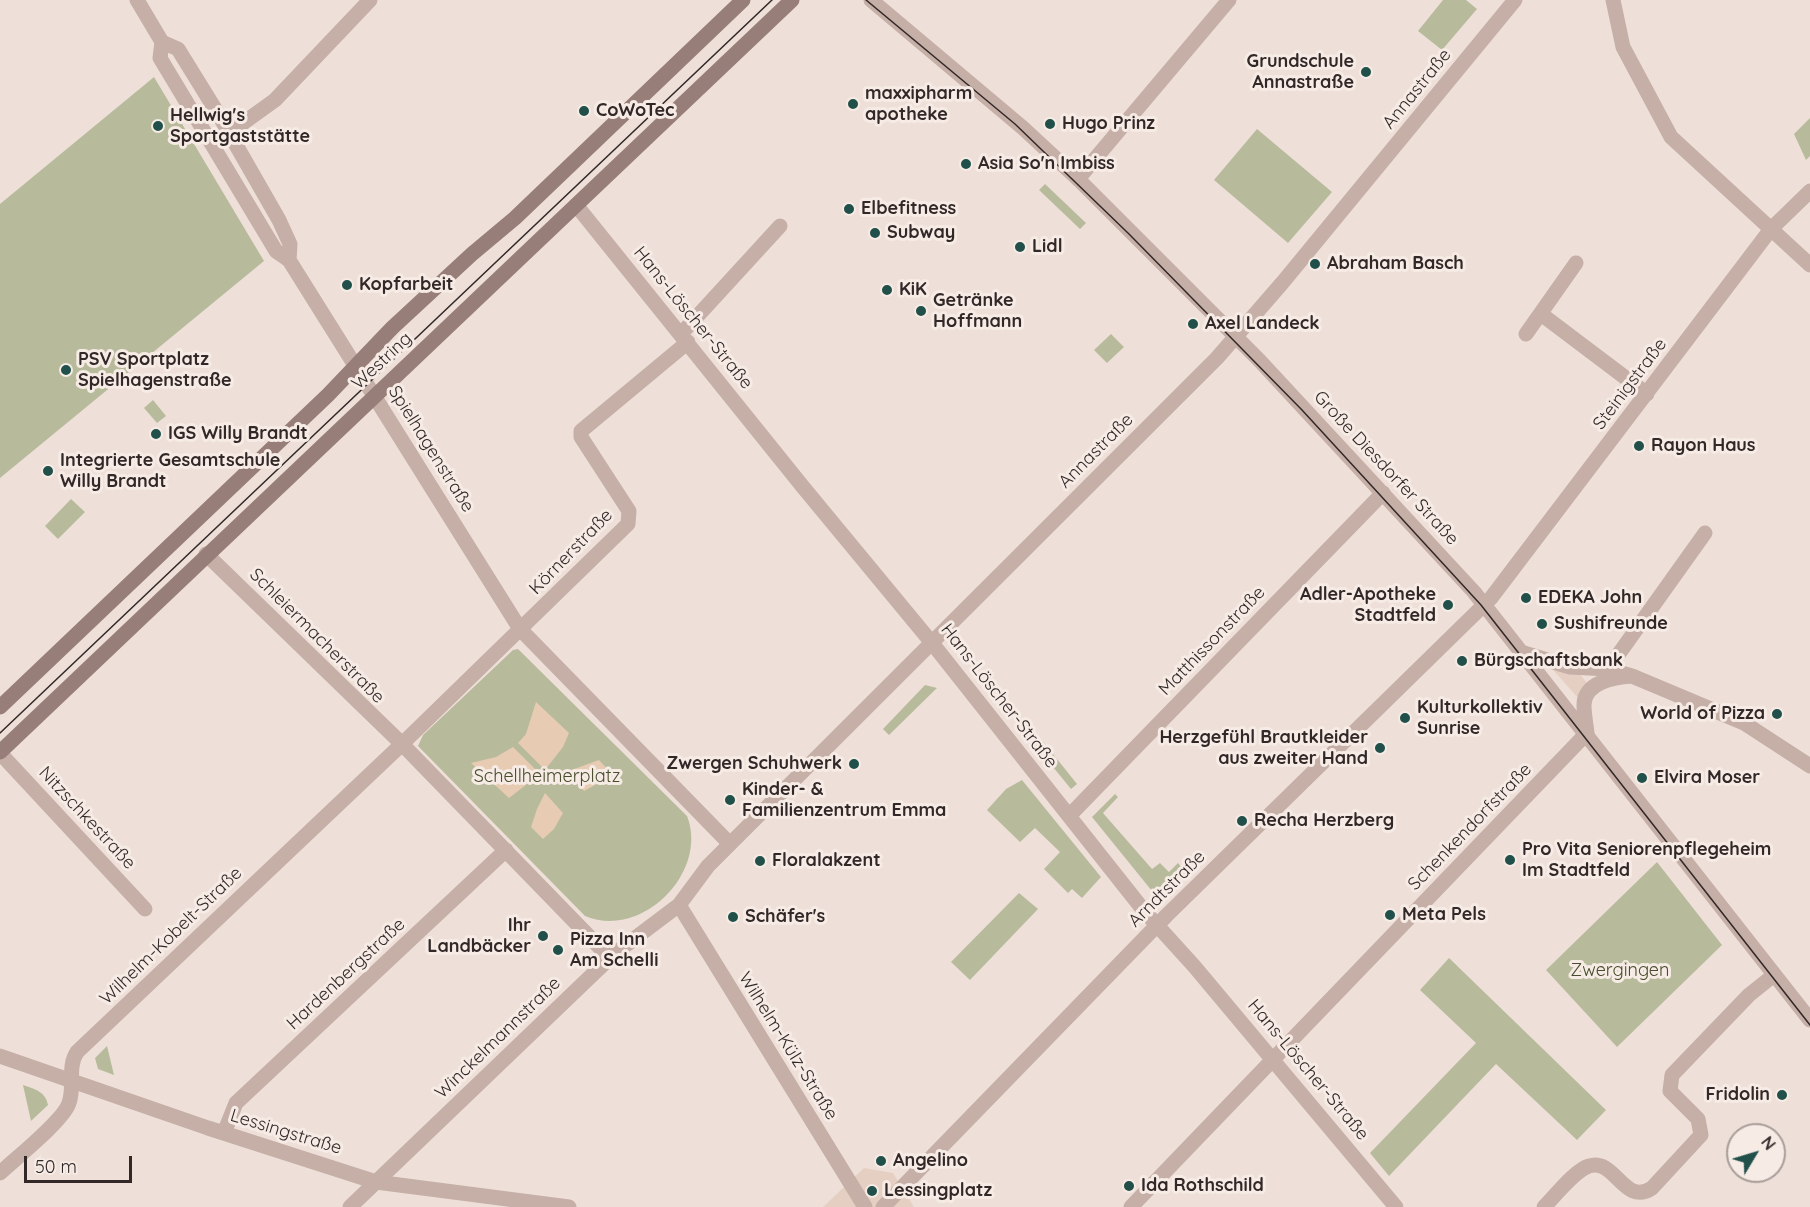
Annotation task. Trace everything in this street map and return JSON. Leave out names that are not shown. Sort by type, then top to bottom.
[{"type":"main road","name":"Westring","points":[[0,707],[328,396],[355,364],[463,262],[516,218],[743,0]]},
{"type":"main road","name":"Westring","points":[[0,752],[792,0]]},
{"type":"street","name":"Spielhagenstraße","points":[[137,0],[162,42],[178,49],[279,220],[290,244],[289,260]]},
{"type":"street","points":[[212,145],[275,100],[370,0]]},
{"type":"street","name":"Große Diesdorfer Straße","points":[[870,0],[1023,128],[1078,179],[1236,337],[1383,493],[1485,605],[1524,653],[1810,1020]]},
{"type":"street","points":[[1078,179],[1229,0]]},
{"type":"street","name":"Annastraße","points":[[679,905],[708,866],[1236,337],[1515,0]]},
{"type":"street","points":[[1613,0],[1623,47],[1671,137],[1810,265]]},
{"type":"street","name":"Spielhagenstraße","points":[[162,42],[160,58],[276,251],[289,260],[520,629]]},
{"type":"street","name":"Steinigstraße","points":[[1485,605],[1771,229],[1810,191]]},
{"type":"street","name":"Hans-Löscher-Straße","points":[[576,205],[932,643],[1157,925],[1273,1059],[1396,1207]]},
{"type":"street","points":[[684,338],[780,226]]},
{"type":"street","points":[[1526,333],[1576,263]]},
{"type":"street","points":[[1540,314],[1647,394]]},
{"type":"street","name":"Körnerstraße","points":[[520,629],[629,521],[628,511],[581,437],[581,429],[684,338]]},
{"type":"street","name":"Matthissonstraße","points":[[1069,816],[1383,493]]},
{"type":"street","points":[[1608,669],[1705,533]]},
{"type":"street","name":"Schleiermacherstraße","points":[[206,554],[402,744]]},
{"type":"street","name":"Arndtstraße","points":[[883,1207],[1157,925],[1485,605]]},
{"type":"street","points":[[610,958],[402,744],[520,629],[730,844]]},
{"type":"street","points":[[1524,653],[1570,667],[1608,669],[1632,676],[1744,723],[1810,766]]},
{"type":"street","points":[[1587,733],[1584,703],[1589,692],[1612,678],[1632,676]]},
{"type":"street","name":"Schenkendorfstraße","points":[[1131,1207],[1587,733]]},
{"type":"street","name":"Wilhelm-Kobelt-Straße","points":[[0,1173],[65,1111],[73,1082],[72,1063],[76,1052],[402,744]]},
{"type":"street","name":"Nitzschkestraße","points":[[0,752],[145,909]]},
{"type":"street","name":"Hardenbergstraße","points":[[224,1133],[236,1103],[506,850]]},
{"type":"street","name":"Winckelmannstraße","points":[[350,1207],[610,958],[679,905]]},
{"type":"street","name":"Wilhelm-Külz-Straße","points":[[679,905],[864,1207]]},
{"type":"street","points":[[1544,1207],[1582,1170],[1592,1165],[1604,1168],[1633,1192],[1643,1193],[1652,1188],[1701,1135],[1698,1119],[1670,1091],[1672,1075],[1749,995],[1774,975]]},
{"type":"street","name":"Lessingstraße","points":[[0,1056],[224,1133],[376,1182],[569,1207]]},
{"type":"green space","points":[[1443,0],[1466,0],[1477,9],[1442,50],[1418,31]]},
{"type":"green space","name":"PSV Sportplatz Spielhagenstraße","points":[[154,77],[264,261],[0,478],[0,204]]},
{"type":"green space","points":[[1810,118],[1810,156],[1806,160],[1794,134]]},
{"type":"green space","points":[[1257,129],[1332,192],[1288,243],[1214,180]]},
{"type":"green space","points":[[1045,184],[1086,223],[1080,229],[1039,190]]},
{"type":"green space","points":[[1111,334],[1124,347],[1107,363],[1094,350]]},
{"type":"green space","points":[[153,400],[166,416],[157,423],[144,408]]},
{"type":"green space","points":[[71,499],[85,512],[58,539],[45,526]]},
{"type":"green space","name":"Schellheimerplatz","points":[[518,649],[687,816],[691,837],[688,859],[679,879],[666,896],[648,910],[628,918],[607,921],[585,916],[418,746],[423,735],[513,650]]},
{"type":"green space","points":[[925,685],[937,688],[889,735],[883,729]]},
{"type":"green space","points":[[1041,739],[1077,784],[1071,789],[1035,745]]},
{"type":"green space","points":[[1022,780],[1101,877],[1082,898],[1072,889],[1068,893],[1044,869],[1060,852],[1035,828],[1020,842],[987,810],[1006,789]]},
{"type":"green space","points":[[1115,794],[1118,797],[1103,813],[1152,869],[1160,863],[1169,872],[1178,863],[1187,874],[1163,895],[1156,896],[1092,817]]},
{"type":"green space","name":"Zwergingen","points":[[1657,862],[1722,945],[1617,1047],[1546,970]]},
{"type":"green space","points":[[1019,893],[1038,909],[970,980],[951,962]]},
{"type":"green space","points":[[1449,958],[1606,1110],[1577,1140],[1496,1064],[1389,1176],[1370,1153],[1476,1043],[1420,990]]},
{"type":"green space","points":[[107,1046],[114,1075],[98,1069],[95,1058]]},
{"type":"green space","points":[[23,1085],[42,1094],[48,1105],[31,1121]]},
{"type":"sand","points":[[536,702],[569,733],[563,747],[545,770],[518,743],[526,734]]},
{"type":"sand","points":[[513,747],[540,774],[509,798],[471,763],[496,757]]},
{"type":"sand","points":[[599,760],[613,775],[584,791],[566,772]]},
{"type":"sand","points":[[545,793],[563,813],[554,829],[543,839],[531,827]]},
{"type":"shaded area","points":[[1557,669],[1579,673],[1587,683],[1578,698],[1554,671]]},
{"type":"shaded area","name":"Lessingplatz","points":[[864,1168],[893,1173],[914,1207],[823,1207]]},
{"type":"tram line","points":[[0,733],[772,0]]},
{"type":"tram line","points":[[866,0],[1015,124],[1129,234],[1302,410],[1481,605],[1810,1025]]},
{"type":"place","name":"Grundschule Annastraße","points":[[1366,72]]},
{"type":"place","name":"maxxipharm apotheke","points":[[853,104]]},
{"type":"place","name":"CoWoTec","points":[[584,111]]},
{"type":"place","name":"Hugo Prinz","points":[[1050,124]]},
{"type":"place","name":"Hellwig's Sportgaststätte","points":[[158,126]]},
{"type":"place","name":"Asia So'n Imbiss","points":[[966,164]]},
{"type":"place","name":"Elbefitness","points":[[849,209]]},
{"type":"place","name":"Subway","points":[[875,233]]},
{"type":"place","name":"Lidl","points":[[1020,247]]},
{"type":"place","name":"Abraham Basch","points":[[1315,264]]},
{"type":"place","name":"Kopfarbeit","points":[[347,285]]},
{"type":"place","name":"KiK","points":[[887,290]]},
{"type":"place","name":"Getränke Hoffmann","points":[[921,311]]},
{"type":"place","name":"Axel Landeck","points":[[1193,324]]},
{"type":"place","name":"PSV Sportplatz Spielhagenstraße","points":[[66,370]]},
{"type":"place","name":"IGS Willy Brandt","points":[[156,434]]},
{"type":"place","name":"Rayon Haus","points":[[1639,446]]},
{"type":"place","name":"Integrierte Gesamtschule Willy Brandt","points":[[48,471]]},
{"type":"place","name":"EDEKA John","points":[[1526,598]]},
{"type":"place","name":"Adler-Apotheke Stadtfeld","points":[[1448,605]]},
{"type":"place","name":"Sushifreunde","points":[[1542,624]]},
{"type":"place","name":"Bürgschaftsbank","points":[[1462,661]]},
{"type":"place","name":"World of Pizza","points":[[1777,714]]},
{"type":"place","name":"Kulturkollektiv Sunrise","points":[[1405,718]]},
{"type":"place","name":"Herzgefühl Brautkleider aus zweiter Hand","points":[[1380,748]]},
{"type":"place","name":"Zwergen Schuhwerk","points":[[854,764]]},
{"type":"place","name":"Elvira Moser","points":[[1642,778]]},
{"type":"place","name":"Kinder- & Familienzentrum Emma","points":[[730,800]]},
{"type":"place","name":"Recha Herzberg","points":[[1242,821]]},
{"type":"place","name":"Pro Vita Seniorenpflegeheim Im Stadtfeld","points":[[1510,860]]},
{"type":"place","name":"Floralakzent","points":[[760,861]]},
{"type":"place","name":"Meta Pels","points":[[1390,915]]},
{"type":"place","name":"Schäfer's","points":[[733,917]]},
{"type":"place","name":"Ihr Landbäcker","points":[[543,936]]},
{"type":"place","name":"Pizza Inn Am Schelli","points":[[558,950]]},
{"type":"place","name":"Fridolin","points":[[1782,1095]]},
{"type":"place","name":"Angelino","points":[[881,1161]]},
{"type":"place","name":"Ida Rothschild","points":[[1129,1186]]},
{"type":"place","name":"Lessingplatz","points":[[872,1191]]}]
